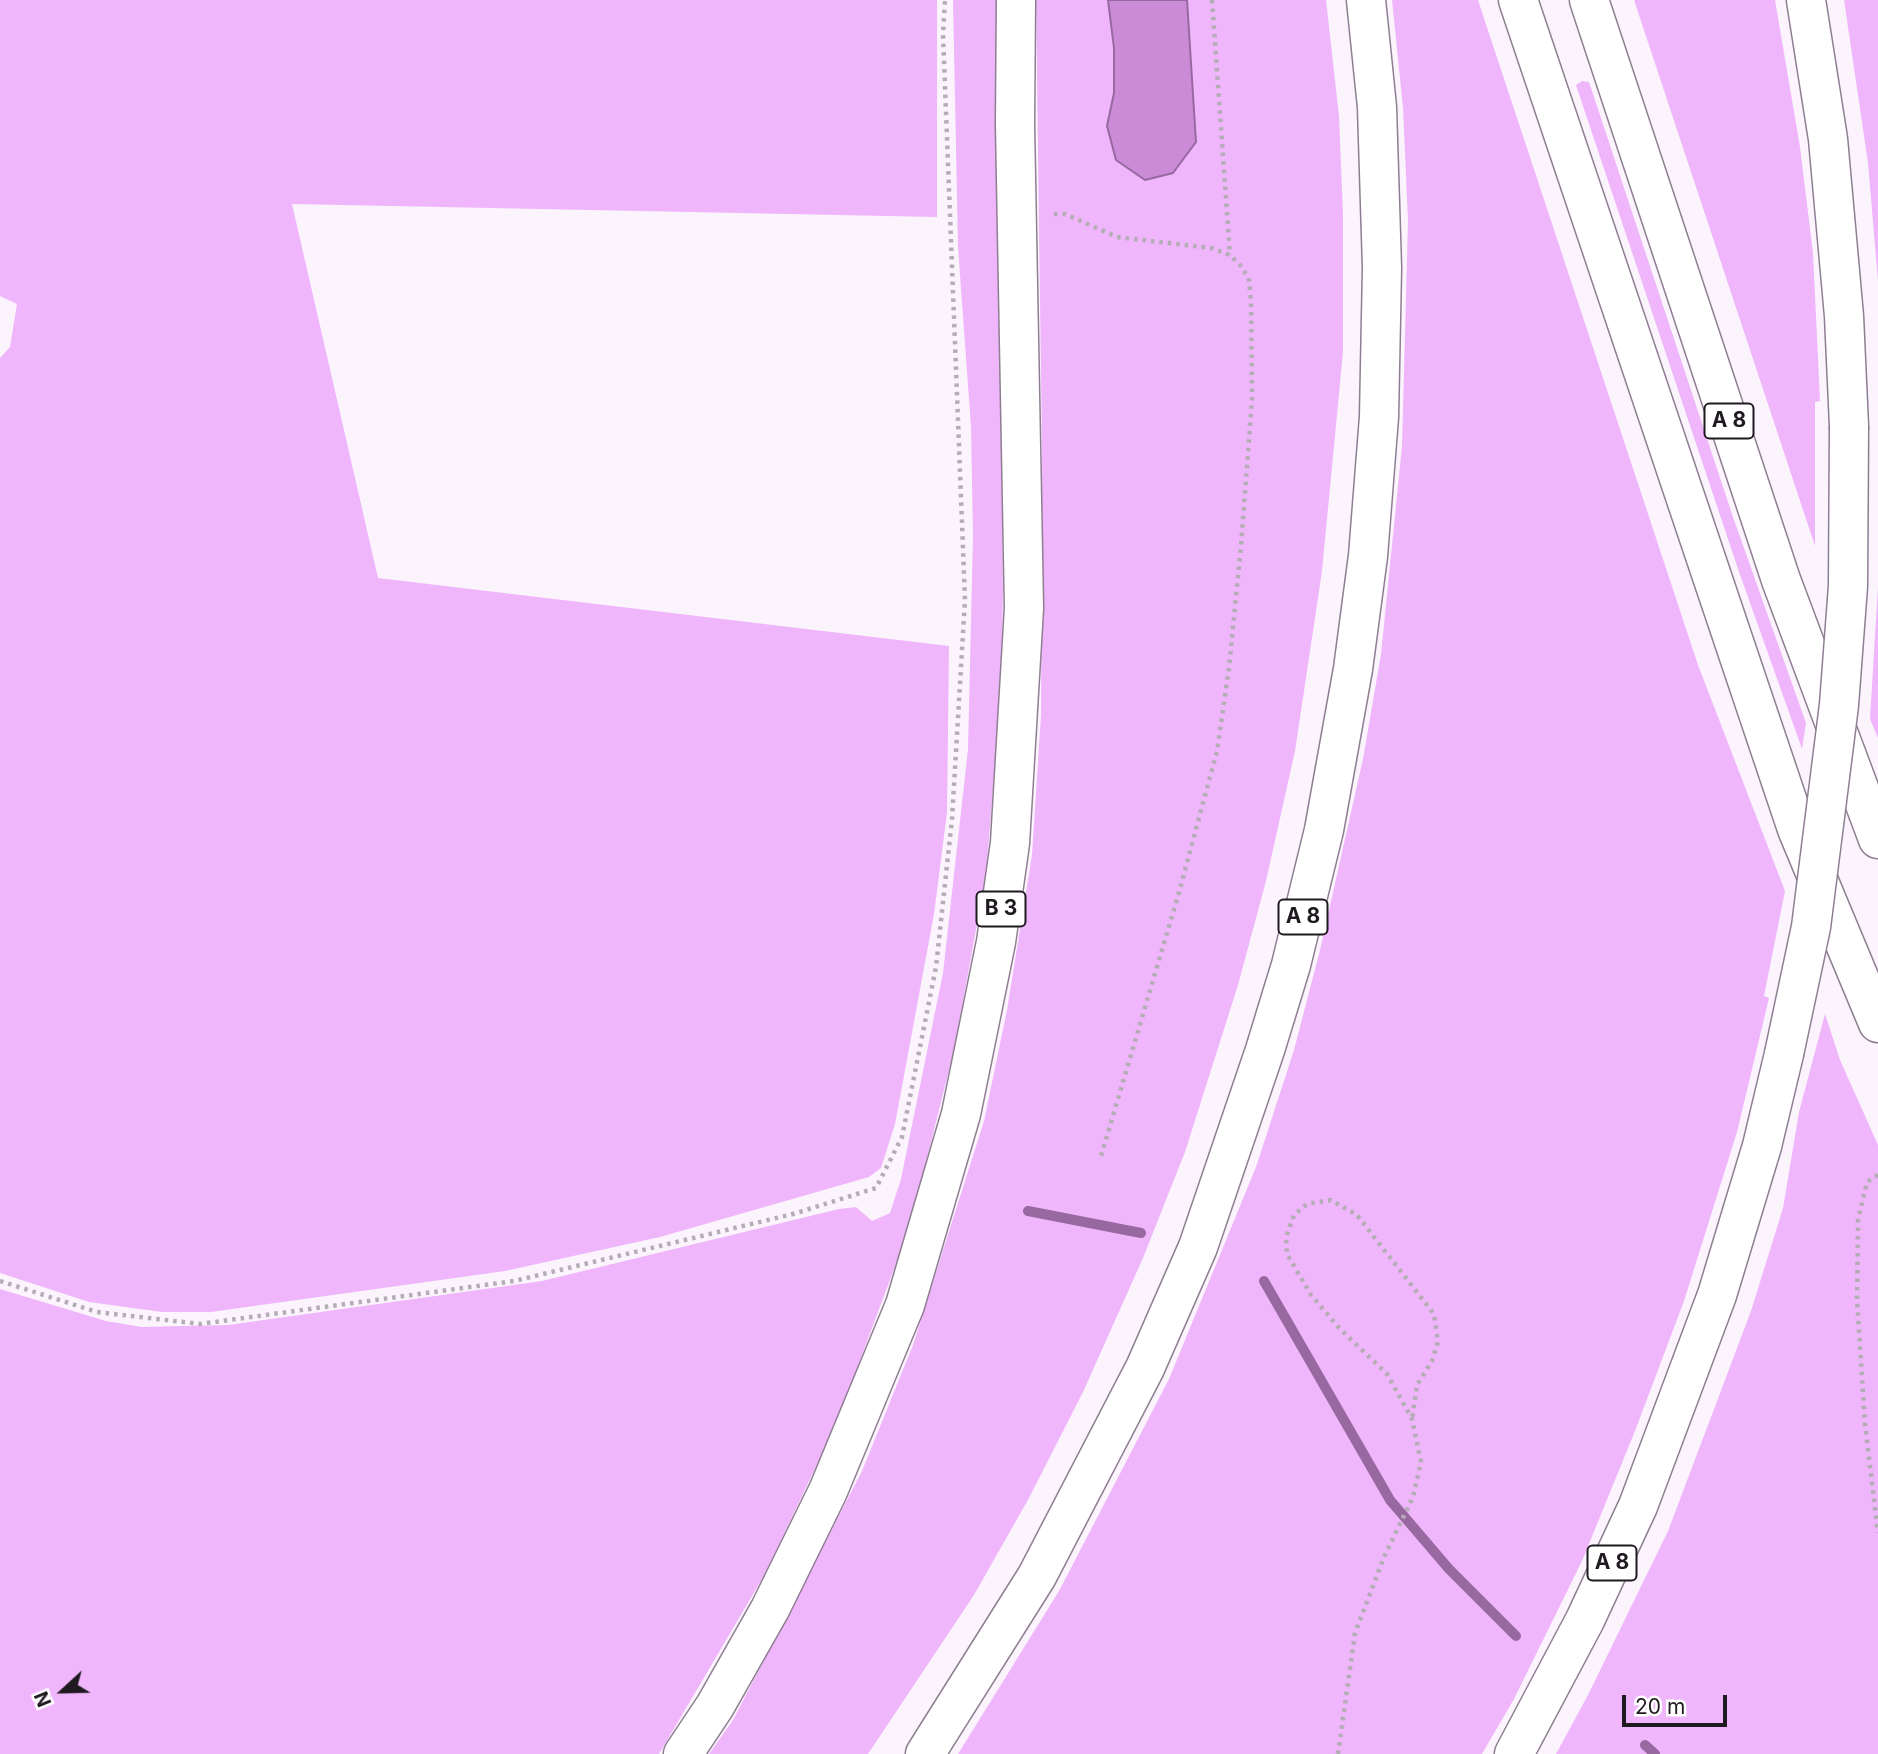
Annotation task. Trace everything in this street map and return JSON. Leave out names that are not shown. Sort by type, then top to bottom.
[{"type":"main road","name":"B 3","points":[[683,1754],[715,1706],[770,1609],[828,1491],[895,1330],[941,1189],[977,1039],[996,942],[1010,843],[1024,608],[1016,0]]},
{"type":"main road","name":"A 8","points":[[925,1754],[1037,1576],[1094,1471],[1144,1368],[1198,1247],[1291,965],[1324,830],[1353,669],[1379,417],[1382,268],[1377,107],[1366,0]]},
{"type":"main road","points":[[1518,0],[1797,829],[1878,1023]]},
{"type":"main road","name":"A 8","points":[[1589,0],[1781,580],[1878,839]]},
{"type":"main road","name":"A 8","points":[[1514,1754],[1585,1620],[1638,1506],[1717,1295],[1762,1146],[1811,927],[1839,705],[1848,586],[1849,426],[1844,316],[1828,139],[1806,0]]},
{"type":"path","points":[[0,1281],[97,1312],[200,1324],[514,1281],[793,1214],[876,1188],[902,1138],[936,967],[953,805],[965,600],[943,35],[945,0]]},
{"type":"path","points":[[1212,0],[1230,255]]},
{"type":"path","points":[[1017,212],[1065,214],[1116,237],[1211,248],[1230,255],[1242,267],[1249,280],[1252,400],[1229,668],[1217,751],[1178,896],[1101,1156]]},
{"type":"path","points":[[1878,1175],[1867,1182],[1858,1220],[1857,1299],[1865,1424],[1878,1533]]},
{"type":"path","points":[[1338,1754],[1356,1633],[1413,1497],[1421,1462],[1412,1419],[1387,1374],[1341,1330],[1311,1295],[1287,1254],[1286,1237],[1294,1215],[1307,1204],[1331,1200],[1357,1215],[1434,1314],[1438,1342],[1432,1361],[1417,1385],[1412,1419]]},
{"type":"shaded area","points":[[0,0],[937,0],[937,217],[292,204],[378,578],[949,646],[947,813],[934,914],[895,1124],[881,1168],[869,1177],[660,1237],[505,1271],[211,1312],[162,1312],[89,1302],[0,1273],[0,358],[10,347],[17,304],[0,296]]},
{"type":"shaded area","points":[[953,0],[996,0],[1003,593],[1001,689],[986,875],[954,1050],[910,1226],[837,1422],[765,1574],[659,1754],[0,1754],[0,1289],[106,1321],[142,1327],[228,1325],[542,1281],[839,1209],[856,1207],[872,1221],[890,1213],[901,1179],[943,973],[968,749],[973,535],[971,427],[958,247]]},
{"type":"shaded area","points":[[1036,0],[1326,0],[1339,116],[1343,214],[1343,352],[1322,571],[1295,751],[1266,881],[1238,985],[1185,1152],[1143,1258],[1083,1392],[1029,1498],[974,1595],[868,1754],[709,1754],[733,1720],[862,1471],[913,1345],[984,1121],[1007,1010],[1032,855],[1041,715],[1042,450]]},
{"type":"shaded area","points":[[1108,0],[1187,0],[1196,142],[1173,173],[1145,180],[1116,160],[1107,126],[1114,93],[1114,48]]},
{"type":"shaded area","points":[[1392,0],[1478,0],[1698,665],[1785,891],[1764,996],[1769,998],[1737,1132],[1684,1301],[1582,1561],[1514,1699],[1482,1754],[958,1754],[1059,1591],[1169,1379],[1256,1167],[1294,1050],[1320,950],[1363,759],[1381,654],[1402,446],[1408,221],[1403,108]]},
{"type":"shaded area","points":[[1634,0],[1775,0],[1800,147],[1813,253],[1820,401],[1815,402],[1815,546]]},
{"type":"shaded area","points":[[1844,0],[1878,0],[1878,281],[1868,163]]},
{"type":"shaded area","points":[[1582,81],[1589,82],[1733,517],[1806,723],[1802,749],[1738,569],[1576,85]]},
{"type":"shaded area","points":[[1878,586],[1878,738],[1870,719]]},
{"type":"shaded area","points":[[1825,1014],[1840,1060],[1878,1145],[1878,1754],[1556,1754],[1588,1695],[1668,1531],[1751,1311],[1783,1208],[1799,1112]]},
{"type":"waterway","points":[[1028,1211],[1141,1233]]},
{"type":"waterway","points":[[1264,1281],[1390,1500],[1449,1569],[1516,1636]]},
{"type":"waterway","points":[[1645,1745],[1655,1754]]}]
